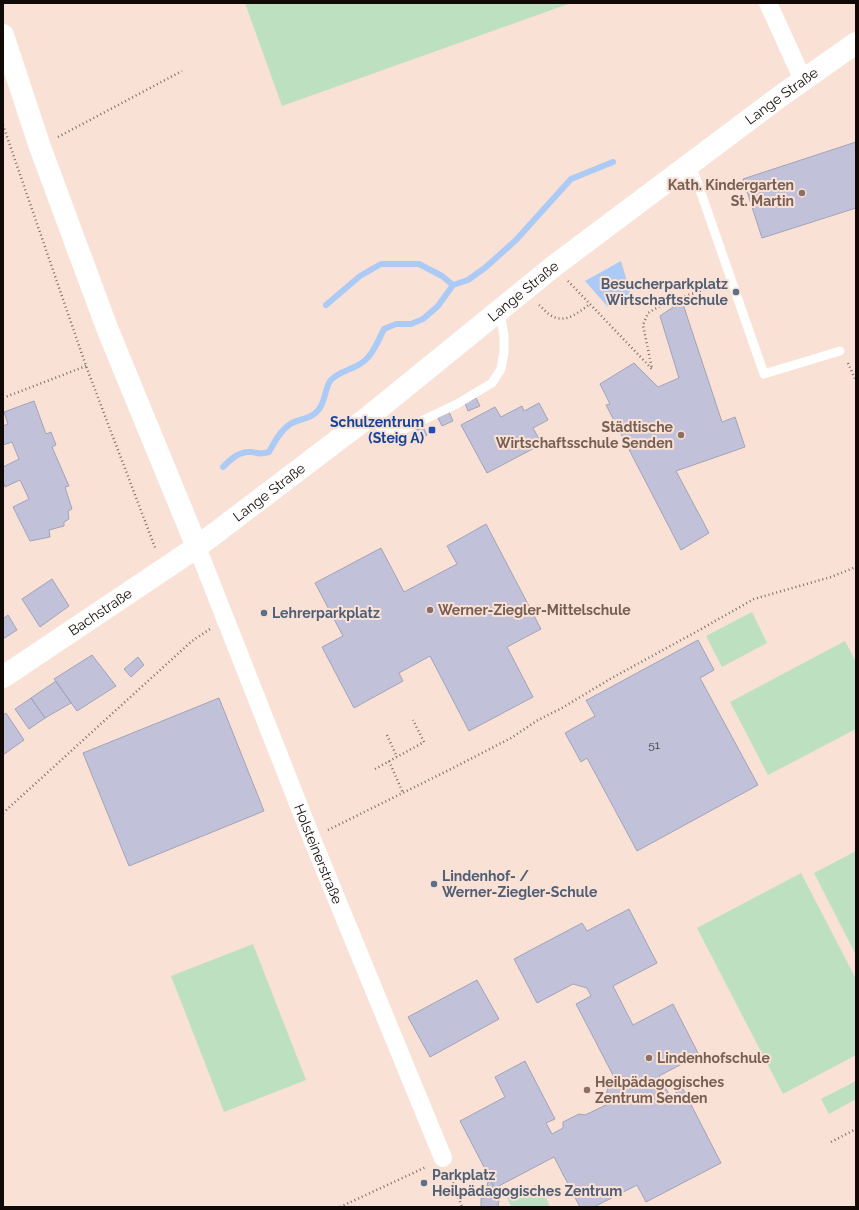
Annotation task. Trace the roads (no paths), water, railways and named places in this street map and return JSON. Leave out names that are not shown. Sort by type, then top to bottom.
[{"type":"street","points":[[768,3],[803,80]]},
{"type":"street","points":[[3,35],[40,147],[107,328],[197,547]]},
{"type":"street","name":"Lange Straße","points":[[197,547],[367,418],[554,266],[648,194],[856,43]]},
{"type":"street","name":"Bachstraße","points":[[3,677],[197,547]]},
{"type":"street","name":"Holsteinerstraße","points":[[197,547],[312,839],[444,1158]]},
{"type":"lane","points":[[691,164],[764,374],[840,351]]},
{"type":"lane","points":[[367,418],[384,429],[400,431],[457,404],[492,383],[501,369],[504,352],[504,336],[500,311]]},
{"type":"water","points":[[621,261],[632,298],[608,307],[585,281]]},
{"type":"waterway","points":[[326,305],[360,276],[381,264],[419,264],[442,276],[453,285],[468,280],[486,267],[516,240],[571,179],[613,162]]},
{"type":"waterway","points":[[223,467],[232,458],[239,454],[247,452],[261,454],[269,452],[283,430],[292,423],[305,419],[318,411],[330,381],[340,373],[364,361],[374,348],[384,329],[396,324],[411,324],[423,319],[438,306],[453,285]]},
{"type":"place","name":"Kath. Kindergarten St. Martin","points":[[802,193]]},
{"type":"place","name":"Besucherparkplatz Wirtschaftsschule","points":[[736,292]]},
{"type":"place","name":"Schulzentrum (Steig A)","points":[[432,430]]},
{"type":"place","name":"Städtische Wirtschaftsschule Senden","points":[[681,435]]},
{"type":"place","name":"Werner-Ziegler-Mittelschule","points":[[430,610]]},
{"type":"place","name":"Lehrerparkplatz","points":[[264,613]]},
{"type":"place","name":"Lindenhof- / Werner-Ziegler-Schule","points":[[434,884]]},
{"type":"place","name":"Lindenhofschule","points":[[649,1058]]},
{"type":"place","name":"Heilpädagogisches Zentrum Senden","points":[[587,1090]]},
{"type":"place","name":"Parkplatz Heilpädagogisches Zentrum","points":[[424,1183]]}]
